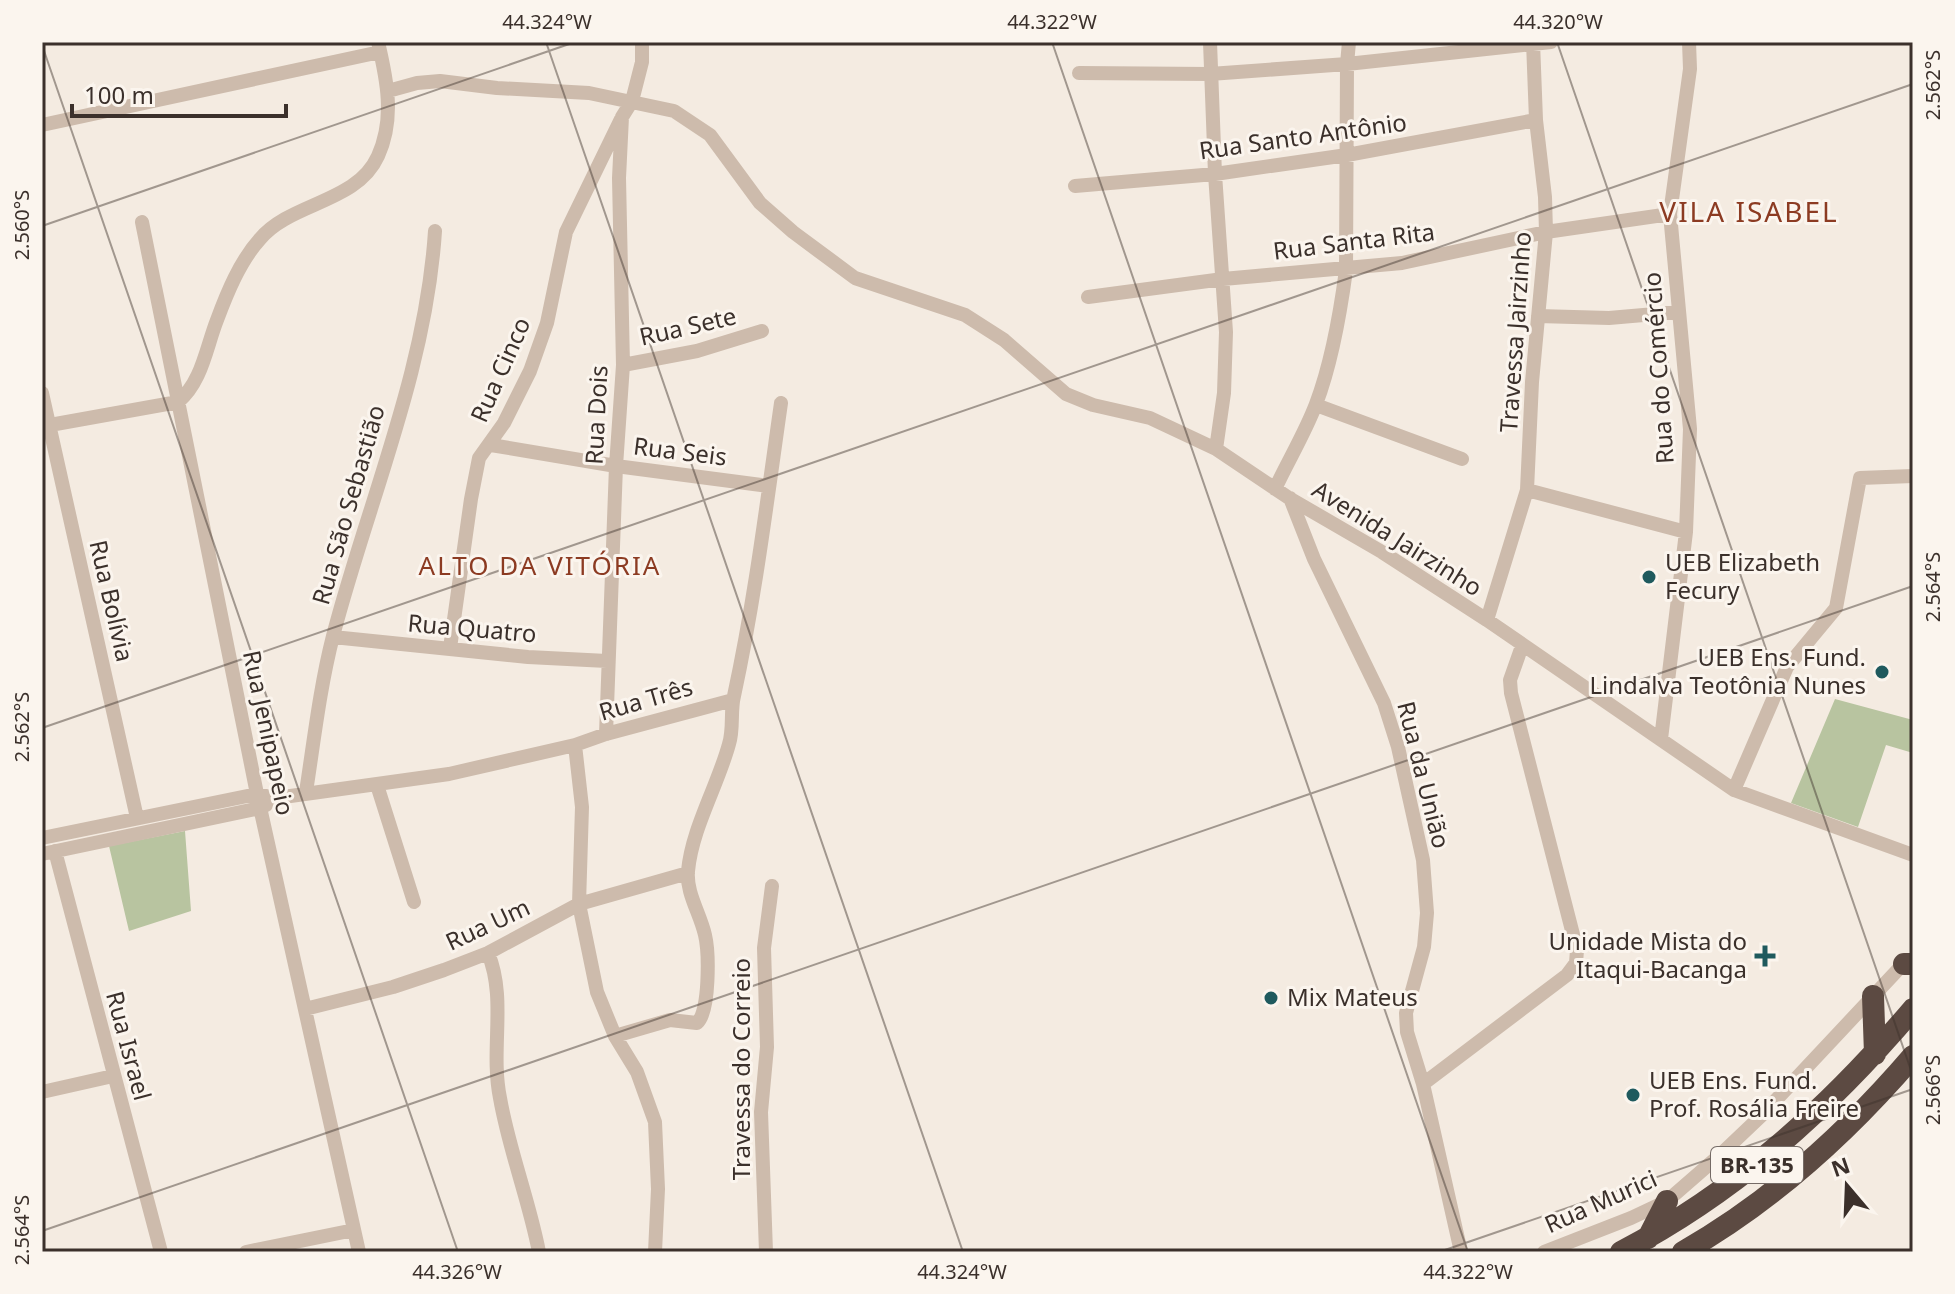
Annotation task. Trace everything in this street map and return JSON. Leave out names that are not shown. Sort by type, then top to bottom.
[{"type":"highway","points":[[1873,996],[1875,1054]]},
{"type":"highway","name":"BR-135","points":[[1621,1252],[1704,1203],[1759,1164],[1845,1086],[1913,1009]]},
{"type":"highway","name":"BR-135","points":[[1683,1252],[1742,1215],[1808,1163],[1836,1138],[1913,1056]]},
{"type":"highway","points":[[1648,1238],[1667,1201]]},
{"type":"street","name":"Rua Dois","points":[[606,734],[623,365],[619,197],[622,117],[632,101],[642,62],[642,42]]},
{"type":"street","points":[[1210,42],[1226,332],[1224,393],[1216,449]]},
{"type":"street","points":[[1275,489],[1316,405],[1329,362],[1346,270],[1349,42]]},
{"type":"street","points":[[1079,73],[1210,74],[1347,64],[1551,42]]},
{"type":"street","name":"Rua do Comércio","points":[[1661,739],[1686,532],[1690,429],[1670,214],[1690,69],[1689,42]]},
{"type":"street","name":"Travessa Jairzinho","points":[[1487,620],[1527,490],[1546,232],[1533,43]]},
{"type":"street","points":[[42,125],[379,47],[388,91],[385,137],[372,168],[351,186],[286,218],[260,238],[230,289],[193,386],[178,402],[50,425]]},
{"type":"street","name":"Avenida Jairzinho","points":[[388,91],[440,81],[497,88],[589,93],[674,111],[710,135],[760,203],[855,278],[965,315],[1004,340],[1066,394],[1093,405],[1150,418],[1216,449],[1289,498],[1382,552],[1487,620],[1734,790],[1913,855]]},
{"type":"street","name":"Rua Cinco","points":[[450,648],[479,458],[504,423],[534,359],[547,323],[566,232],[622,117]]},
{"type":"street","name":"Rua Santo Antônio","points":[[1075,186],[1215,174],[1347,155],[1536,120]]},
{"type":"street","name":"Rua Santa Rita","points":[[1088,297],[1223,279],[1402,263],[1546,232],[1670,214]]},
{"type":"street","name":"Rua Jenipapeio","points":[[142,222],[259,801],[359,1252]]},
{"type":"street","name":"Rua São Sebastião","points":[[306,792],[318,708],[333,637],[388,456],[424,323],[435,231]]},
{"type":"street","points":[[1538,316],[1609,318],[1678,312]]},
{"type":"street","name":"Rua Sete","points":[[623,365],[697,351],[762,331]]},
{"type":"street","name":"Rua Bolívia","points":[[42,394],[137,818]]},
{"type":"street","points":[[615,1036],[670,1020],[689,1023],[701,1020],[708,971],[705,935],[691,896],[688,873],[729,744],[733,700],[743,663],[781,403]]},
{"type":"street","points":[[1316,405],[1462,459]]},
{"type":"street","name":"Rua Seis","points":[[491,445],[616,466],[769,486]]},
{"type":"street","points":[[1734,790],[1787,667],[1836,608],[1860,478],[1913,476]]},
{"type":"street","points":[[1527,490],[1686,532]]},
{"type":"street","name":"Rua da União","points":[[1289,498],[1314,559],[1384,703],[1398,747],[1420,846],[1427,913],[1424,947],[1406,1013],[1407,1032],[1423,1084]]},
{"type":"street","name":"Rua Quatro","points":[[333,637],[528,657],[607,661]]},
{"type":"street","points":[[1461,1252],[1423,1084],[1567,975],[1576,963],[1577,950],[1511,693],[1510,680],[1522,646]]},
{"type":"street","name":"Rua Três","points":[[259,801],[449,774],[575,745],[733,700]]},
{"type":"street","points":[[575,745],[582,807],[579,904],[597,992],[615,1036],[637,1072],[655,1122],[658,1189],[655,1252]]},
{"type":"street","points":[[377,785],[414,902]]},
{"type":"street","points":[[42,838],[137,818],[259,801]]},
{"type":"street","points":[[48,852],[259,801]]},
{"type":"street","name":"Rua Israel","points":[[48,852],[161,1252]]},
{"type":"street","name":"Rua Um","points":[[305,1009],[393,987],[488,953],[579,904],[688,873]]},
{"type":"street","name":"Travessa do Correio","points":[[766,1252],[761,1112],[767,1047],[764,948],[772,886]]},
{"type":"street","points":[[488,953],[498,984],[496,1070],[500,1100],[539,1252]]},
{"type":"street","name":"Rua Murici","points":[[1544,1252],[1667,1201],[1721,1154],[1910,961]]},
{"type":"street","points":[[42,1092],[113,1076]]},
{"type":"street","points":[[246,1252],[354,1230]]},
{"type":"green space","points":[[1835,699],[1913,720],[1913,753],[1886,745],[1858,827],[1791,803]]},
{"type":"green space","points":[[185,831],[191,911],[129,931],[109,846]]},
{"type":"place","name":"UEB Elizabeth Fecury","points":[[1649,577]]},
{"type":"place","name":"UEB Ens. Fund. Lindalva Teotônia Nunes","points":[[1882,672]]},
{"type":"place","name":"Unidade Mista do Itaqui-Bacanga","points":[[1765,956]]},
{"type":"place","name":"Mix Mateus","points":[[1271,998]]},
{"type":"place","name":"UEB Ens. Fund. Prof. Rosália Freire","points":[[1633,1095]]},
{"type":"district","name":"VILA ISABEL","points":[[1749,212]]},
{"type":"district","name":"ALTO DA VITÓRIA","points":[[540,566]]}]
